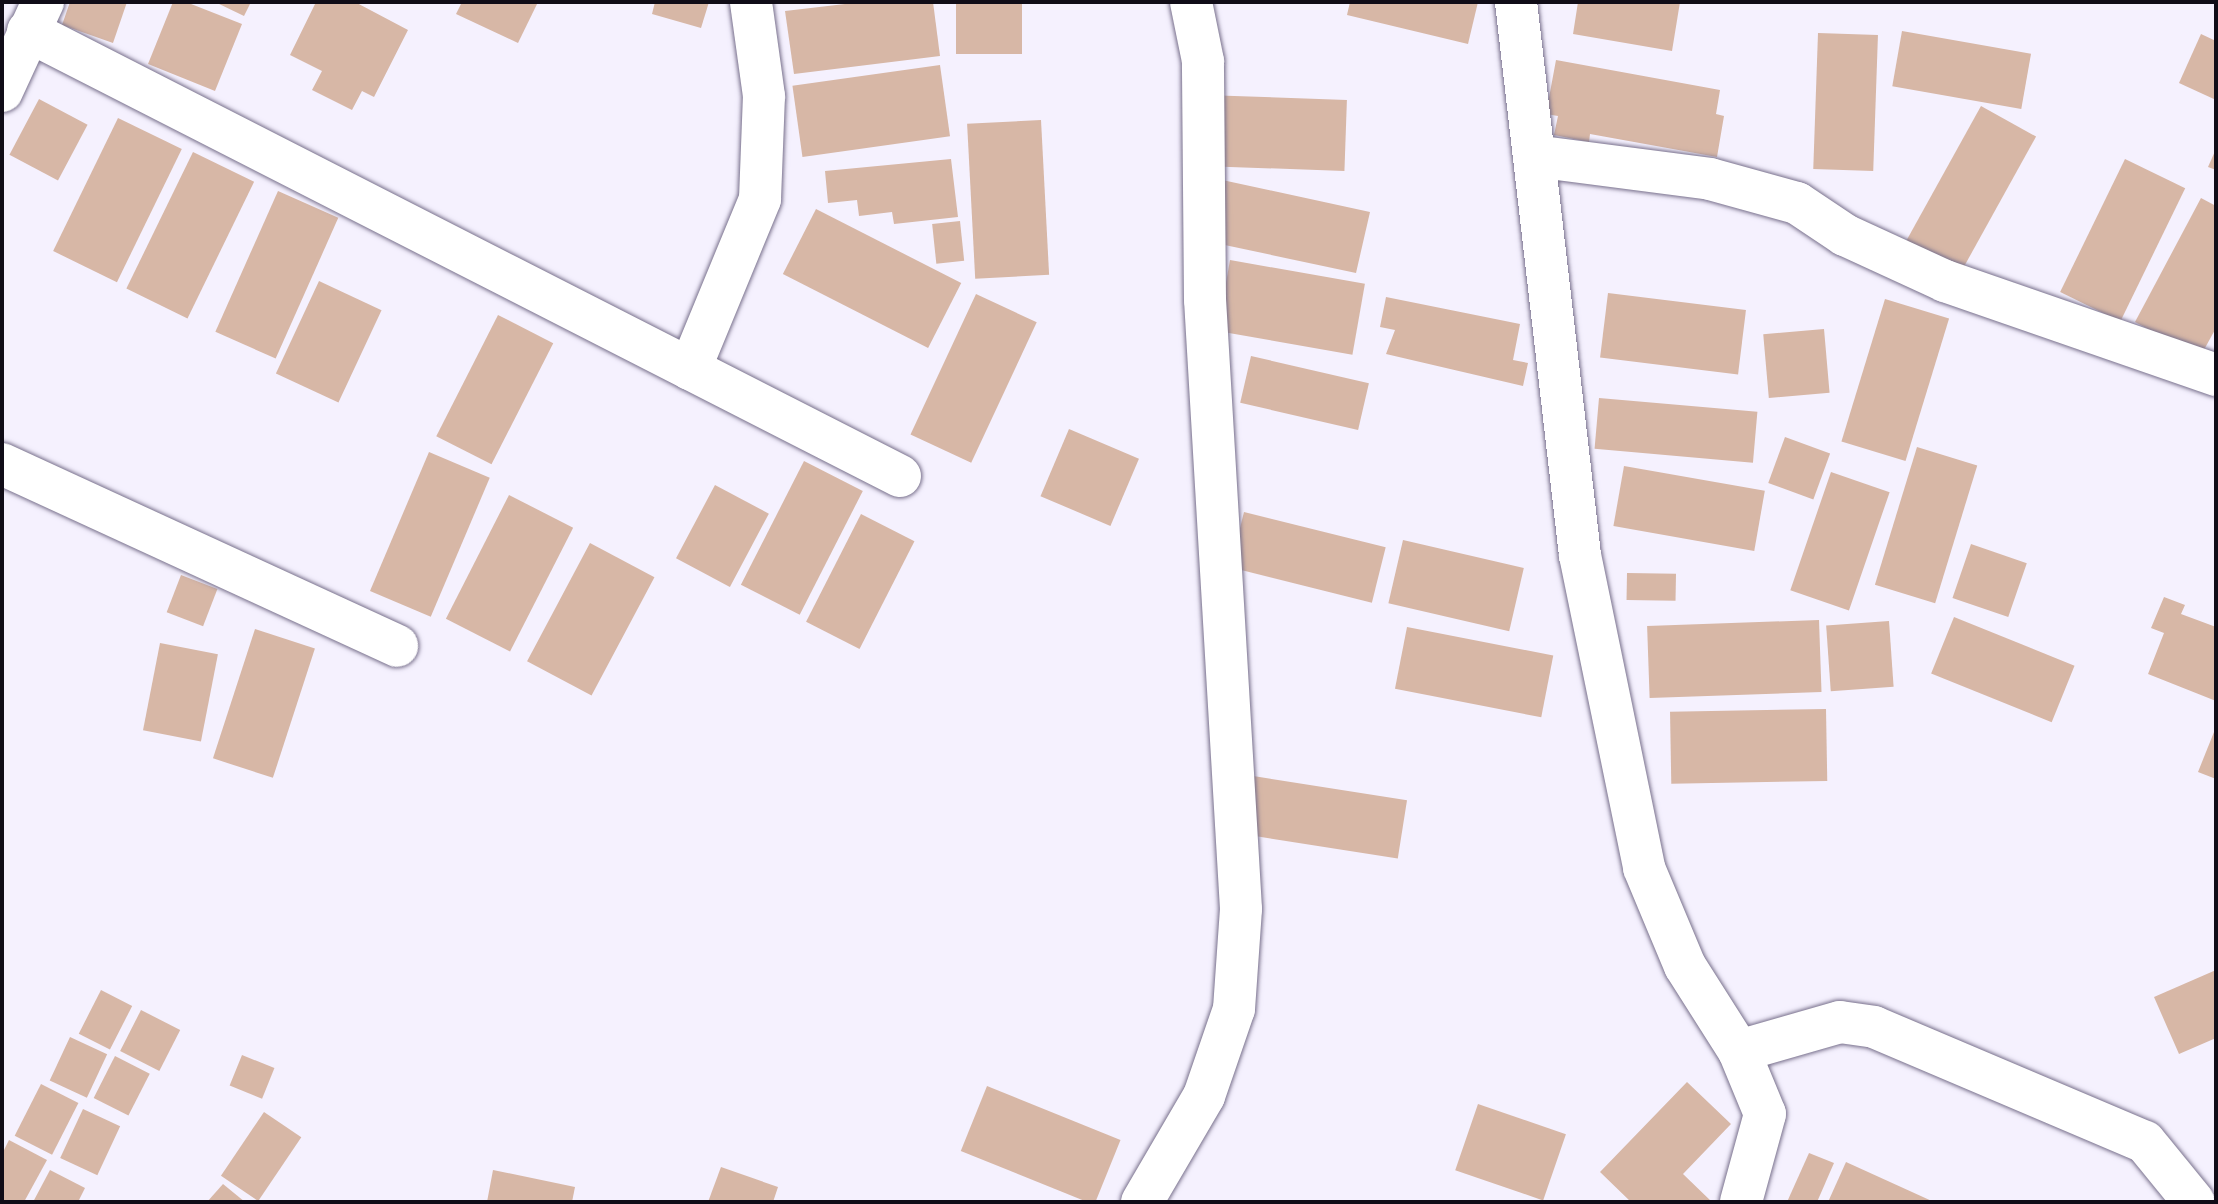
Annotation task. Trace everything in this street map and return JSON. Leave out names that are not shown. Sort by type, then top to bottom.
[{"type":"street","points":[[690,369],[760,199],[764,96],[751,2]]},
{"type":"street","points":[[1142,1202],[1204,1096],[1234,1009],[1241,909],[1205,300],[1203,61],[1191,2]]},
{"type":"street","points":[[1516,2],[1580,555],[1644,868],[1685,966],[1739,1051],[1765,1114],[1741,1202]]},
{"type":"street","points":[[2,91],[36,16],[690,369],[900,476]]},
{"type":"street","points":[[1534,156],[1710,179],[1797,203],[1845,235],[1945,281],[2052,322],[2216,375]]},
{"type":"street","points":[[2,464],[397,646]]},
{"type":"street","points":[[1739,1051],[1840,1022],[1874,1027],[2145,1142],[2194,1202]]},
{"type":"building","points":[[70,2],[127,2],[113,43],[62,25]]},
{"type":"building","points":[[173,2],[186,2],[242,24],[215,91],[148,64]]},
{"type":"building","points":[[215,2],[251,2],[244,16]]},
{"type":"building","points":[[316,2],[355,2],[408,30],[374,97],[362,91],[352,110],[312,90],[322,71],[290,55]]},
{"type":"building","points":[[462,2],[538,2],[518,43],[456,14]]},
{"type":"building","points":[[655,2],[709,2],[701,28],[652,14]]},
{"type":"building","points":[[862,2],[933,2],[940,56],[794,74],[785,11]]},
{"type":"building","points":[[956,2],[1022,2],[1022,54],[956,54]]},
{"type":"building","points":[[1350,2],[1478,2],[1468,44],[1347,15]]},
{"type":"building","points":[[1578,2],[1680,2],[1672,51],[1573,34]]},
{"type":"building","points":[[1902,31],[2031,54],[2021,109],[1892,86]]},
{"type":"building","points":[[1818,33],[1878,35],[1873,171],[1813,169]]},
{"type":"building","points":[[2201,34],[2216,41],[2216,100],[2179,83]]},
{"type":"building","points":[[1556,60],[1720,90],[1716,114],[1724,116],[1717,157],[1590,134],[1589,142],[1554,135],[1558,116],[1546,114]]},
{"type":"building","points":[[940,65],[950,136],[802,157],[792,86]]},
{"type":"building","points":[[1204,95],[1347,100],[1344,171],[1202,166]]},
{"type":"building","points":[[39,99],[88,125],[58,180],[9,155]]},
{"type":"building","points":[[1981,106],[2036,137],[1951,290],[1896,259]]},
{"type":"building","points":[[118,118],[182,149],[117,282],[53,251]]},
{"type":"building","points":[[1041,120],[1049,275],[975,279],[967,124]]},
{"type":"building","points":[[2216,149],[2216,170],[2208,167]]},
{"type":"building","points":[[193,152],[254,182],[187,318],[126,289]]},
{"type":"building","points":[[951,159],[958,217],[894,224],[892,212],[859,216],[857,200],[828,203],[825,171]]},
{"type":"building","points":[[2125,159],[2185,188],[2120,321],[2060,292]]},
{"type":"building","points":[[1213,178],[1370,212],[1356,273],[1220,244]]},
{"type":"building","points":[[278,191],[338,218],[276,359],[215,332]]},
{"type":"building","points":[[2201,198],[2216,206],[2216,328],[2200,357],[2135,322]]},
{"type":"building","points":[[816,209],[961,283],[928,348],[783,274]]},
{"type":"building","points":[[960,221],[964,261],[936,264],[932,224]]},
{"type":"building","points":[[1230,260],[1365,284],[1352,355],[1217,331]]},
{"type":"building","points":[[319,281],[382,310],[338,403],[276,373]]},
{"type":"building","points":[[1608,293],[1746,310],[1738,374],[1600,358]]},
{"type":"building","points":[[976,294],[1037,322],[971,463],[910,434]]},
{"type":"building","points":[[1386,297],[1520,324],[1513,360],[1528,363],[1523,386],[1386,354],[1395,330],[1380,327]]},
{"type":"building","points":[[1885,299],[1949,319],[1906,461],[1841,441]]},
{"type":"building","points":[[498,315],[553,343],[491,464],[436,436]]},
{"type":"building","points":[[1824,329],[1830,393],[1769,398],[1763,334]]},
{"type":"building","points":[[1251,356],[1369,383],[1358,430],[1240,403]]},
{"type":"building","points":[[1599,398],[1757,412],[1753,463],[1595,449]]},
{"type":"building","points":[[1069,429],[1139,459],[1110,526],[1040,496]]},
{"type":"building","points":[[1785,437],[1830,453],[1813,499],[1768,483]]},
{"type":"building","points":[[1917,447],[1977,465],[1935,603],[1875,585]]},
{"type":"building","points":[[429,452],[490,478],[431,617],[370,591]]},
{"type":"building","points":[[804,461],[863,491],[800,615],[741,585]]},
{"type":"building","points":[[1624,466],[1765,491],[1754,551],[1613,526]]},
{"type":"building","points":[[1831,472],[1890,492],[1849,610],[1790,590]]},
{"type":"building","points":[[715,485],[769,514],[730,587],[676,558]]},
{"type":"building","points":[[509,495],[573,528],[510,652],[446,619]]},
{"type":"building","points":[[1244,512],[1386,547],[1372,603],[1230,567]]},
{"type":"building","points":[[861,514],[914,541],[860,649],[806,622]]},
{"type":"building","points":[[1403,540],[1524,568],[1509,631],[1388,603]]},
{"type":"building","points":[[590,543],[654,577],[592,696],[527,661]]},
{"type":"building","points":[[1971,544],[2027,563],[2008,617],[1952,598]]},
{"type":"building","points":[[1627,573],[1676,574],[1676,601],[1627,600]]},
{"type":"building","points":[[181,575],[217,589],[203,626],[167,612]]},
{"type":"building","points":[[2164,597],[2185,605],[2181,614],[2216,627],[2216,701],[2148,674],[2164,633],[2151,628]]},
{"type":"building","points":[[1954,617],[2075,666],[2052,722],[1931,674]]},
{"type":"building","points":[[1819,620],[1822,692],[1650,698],[1647,626]]},
{"type":"building","points":[[1889,621],[1894,687],[1831,691],[1826,625]]},
{"type":"building","points":[[1407,627],[1553,655],[1541,717],[1395,689]]},
{"type":"building","points":[[255,629],[315,648],[273,778],[213,758]]},
{"type":"building","points":[[160,643],[218,654],[201,742],[143,730]]},
{"type":"building","points":[[1826,709],[1827,781],[1671,784],[1670,712]]},
{"type":"building","points":[[2216,727],[2216,779],[2198,772]]},
{"type":"building","points":[[1247,775],[1407,800],[1398,859],[1238,833]]},
{"type":"building","points":[[2216,970],[2216,1038],[2179,1054],[2154,997]]},
{"type":"building","points":[[101,990],[132,1006],[110,1050],[79,1034]]},
{"type":"building","points":[[141,1010],[180,1030],[159,1071],[120,1051]]},
{"type":"building","points":[[70,1037],[107,1054],[87,1098],[50,1081]]},
{"type":"building","points":[[242,1055],[274,1068],[262,1099],[230,1086]]},
{"type":"building","points":[[115,1056],[150,1074],[128,1116],[94,1098]]},
{"type":"building","points":[[1687,1082],[1731,1124],[1683,1174],[1712,1202],[1631,1202],[1600,1172]]},
{"type":"building","points":[[41,1084],[78,1103],[52,1155],[15,1136]]},
{"type":"building","points":[[987,1086],[1121,1140],[1095,1202],[1087,1202],[961,1151]]},
{"type":"building","points":[[1478,1104],[1566,1134],[1543,1200],[1455,1170]]},
{"type":"building","points":[[83,1109],[120,1126],[97,1175],[60,1158]]},
{"type":"building","points":[[264,1112],[301,1137],[258,1201],[221,1176]]},
{"type":"building","points":[[9,1140],[47,1160],[24,1202],[2,1201],[2,1154]]},
{"type":"building","points":[[1809,1153],[1834,1163],[1817,1202],[1787,1202]]},
{"type":"building","points":[[1846,1162],[1934,1202],[1828,1202]]},
{"type":"building","points":[[721,1167],[778,1187],[773,1202],[708,1202]]},
{"type":"building","points":[[50,1170],[85,1188],[78,1202],[33,1202]]},
{"type":"building","points":[[493,1170],[575,1187],[572,1202],[487,1202]]},
{"type":"building","points":[[223,1184],[245,1202],[207,1202]]}]
